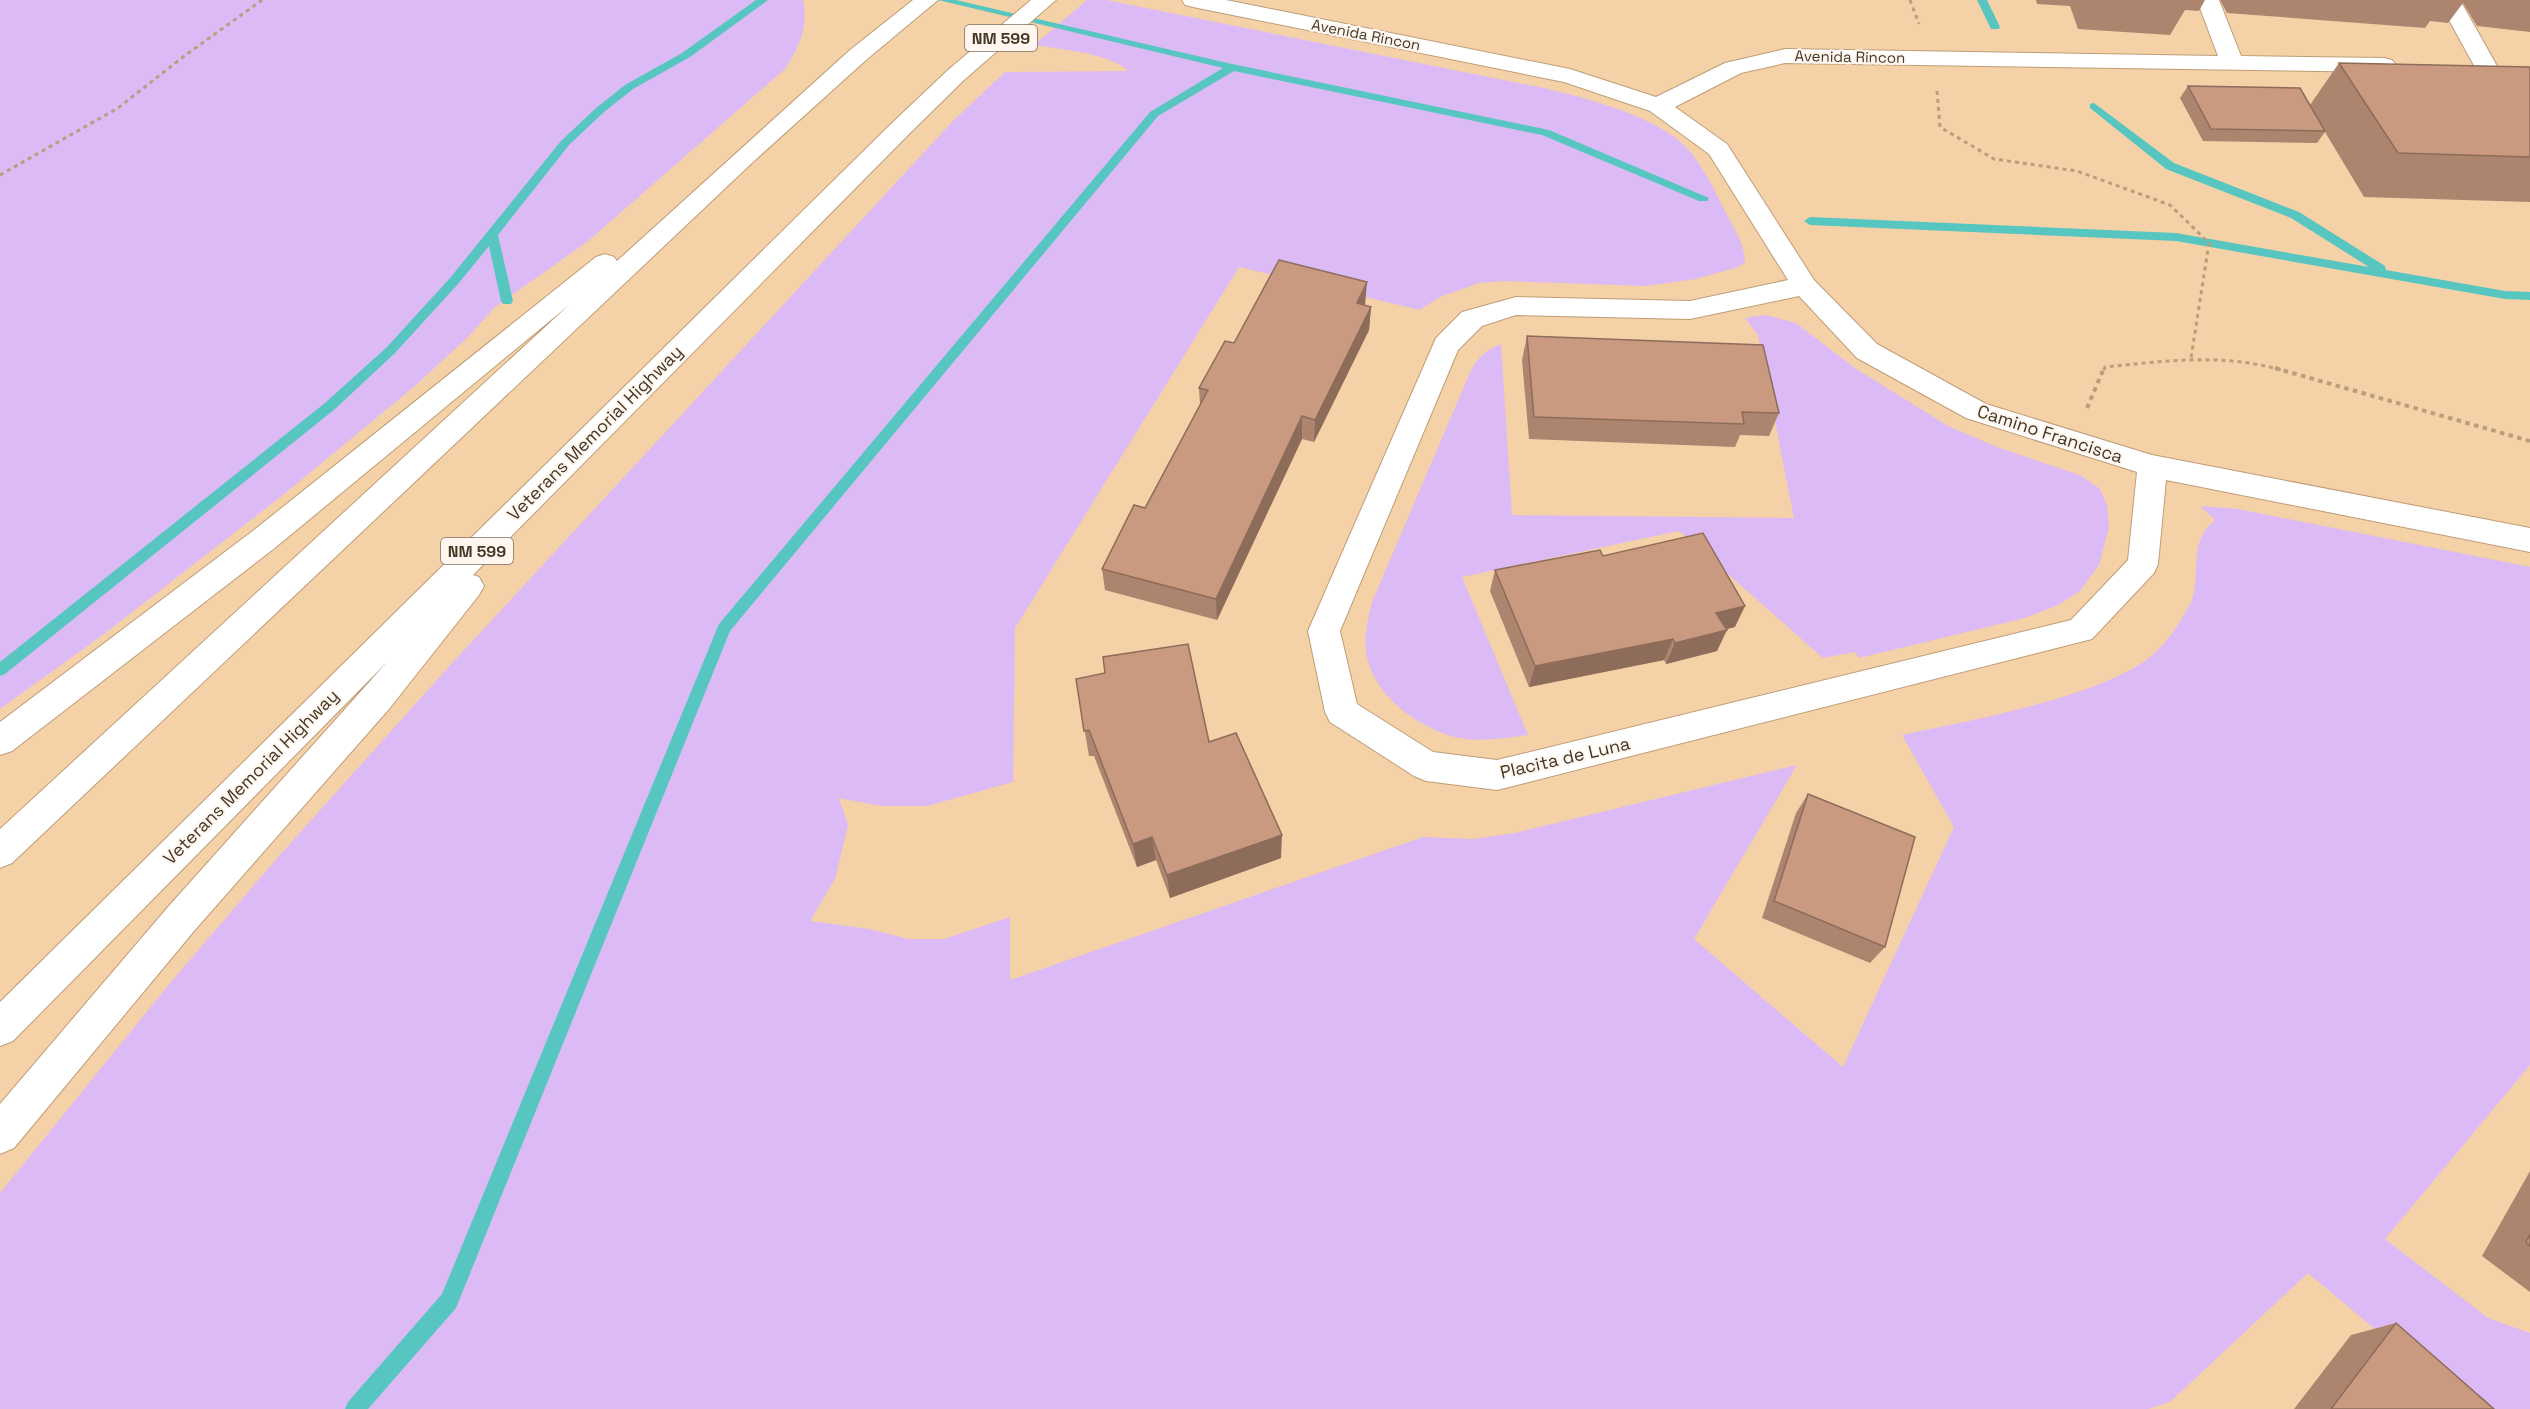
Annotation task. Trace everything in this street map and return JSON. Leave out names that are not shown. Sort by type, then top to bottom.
[{"type":"main road","points":[[0,852],[745,156],[858,55],[927,0]]},
{"type":"main road","name":"Veterans Memorial Highway","points":[[0,1028],[900,129],[956,75],[1045,0]]},
{"type":"main road","name":"Avenida Rincon","points":[[1194,0],[1570,76],[1658,106],[1733,68],[1785,56],[2404,65]]},
{"type":"main road","points":[[2208,0],[2232,63]]},
{"type":"main road","points":[[2449,0],[2485,66]]},
{"type":"main road","name":"Camino Francisca","points":[[1658,106],[1718,149],[1805,286],[1867,351],[1976,411],[2152,466],[2530,540]]},
{"type":"main road","points":[[0,741],[105,664],[351,470],[532,318],[745,156]]},
{"type":"main road","name":"Placita de Luna","points":[[1805,286],[1690,310],[1516,306],[1472,319],[1446,345],[1324,631],[1342,712],[1426,766],[1497,776],[2081,630],[2143,564],[2152,466]]},
{"type":"main road","points":[[0,1134],[181,919],[377,699],[577,450]]},
{"type":"path","points":[[0,175],[118,108],[183,57],[262,0]]},
{"type":"path","points":[[1937,89],[1940,127],[1994,159],[2077,171],[2170,205],[2210,243],[2192,358]]},
{"type":"path","points":[[2072,441],[2105,367],[2192,358],[2264,365],[2530,441]]},
{"type":"shaded area","points":[[0,0],[803,0],[805,19],[802,36],[785,69],[587,242],[495,307],[469,336],[415,386],[283,495],[104,634],[0,709]]},
{"type":"shaded area","points":[[1087,0],[1106,0],[1544,88],[1620,110],[1658,127],[1674,137],[1693,155],[1738,236],[1745,262],[1738,267],[1696,279],[1646,286],[1505,281],[1479,283],[1440,297],[1420,310],[1239,267],[1015,628],[1013,782],[927,806],[881,806],[839,798],[848,825],[835,879],[810,921],[869,929],[908,939],[944,939],[1010,917],[1010,980],[1423,837],[1473,839],[1515,833],[1797,765],[1694,939],[1843,1067],[1954,827],[1902,735],[1999,714],[2072,694],[2106,682],[2134,668],[2156,652],[2168,639],[2192,600],[2198,547],[2201,537],[2215,520],[2200,506],[2238,509],[2530,567],[2530,1065],[2385,1239],[2488,1318],[2530,1333],[2530,1409],[2470,1409],[2308,1273],[2170,1402],[2148,1409],[0,1409],[0,1193],[170,983],[278,857],[454,661],[952,122],[1005,72],[1128,71],[1110,60],[1097,56],[1034,45]]},
{"type":"shaded area","points":[[1766,315],[1796,323],[1855,368],[1948,426],[1997,447],[2082,476],[2100,489],[2107,505],[2109,527],[2099,565],[2080,591],[2058,605],[2025,618],[1859,658],[1855,652],[1823,658],[1679,531],[1462,577],[1528,735],[1482,740],[1455,737],[1427,726],[1390,699],[1373,674],[1366,654],[1366,632],[1372,602],[1471,370],[1480,357],[1501,344],[1512,515],[1794,518],[1758,335],[1745,318]]},
{"type":"building","points":[[2339,63],[2530,67],[2530,157],[2398,153]]},
{"type":"building","points":[[2188,86],[2300,88],[2325,131],[2211,129]]},
{"type":"building","points":[[1279,260],[1367,282],[1357,303],[1371,307],[1315,420],[1302,416],[1216,599],[1102,569],[1134,505],[1145,508],[1208,390],[1199,388],[1225,341],[1234,343]]},
{"type":"building","points":[[1527,336],[1763,345],[1779,413],[1742,412],[1744,424],[1534,417]]},
{"type":"building","points":[[1703,533],[1745,606],[1716,613],[1727,630],[1675,643],[1673,639],[1535,666],[1495,570],[1600,550],[1603,556]]},
{"type":"building","points":[[1188,644],[1209,742],[1236,733],[1282,835],[1167,875],[1152,837],[1133,844],[1089,730],[1084,731],[1076,679],[1105,673],[1103,657]]},
{"type":"building","points":[[1808,794],[1915,837],[1885,947],[1774,901]]},
{"type":"building","points":[[2530,1234],[2530,1246],[2526,1242]]},
{"type":"building","points":[[2396,1323],[2494,1409],[2331,1409]]},
{"type":"waterway","points":[[0,670],[330,406],[391,350],[454,281],[565,143],[600,110],[629,87],[686,55],[763,0]]},
{"type":"waterway","points":[[943,0],[1232,67]]},
{"type":"waterway","points":[[1982,0],[1995,27]]},
{"type":"waterway","points":[[355,1409],[449,1301],[724,628],[1154,114],[1232,67]]},
{"type":"waterway","points":[[1232,67],[1545,132],[1703,198]]},
{"type":"waterway","points":[[2094,106],[2170,166],[2295,215],[2381,269]]},
{"type":"waterway","points":[[1810,221],[2176,237],[2505,295],[2530,296]]},
{"type":"waterway","points":[[492,235],[507,301]]}]
